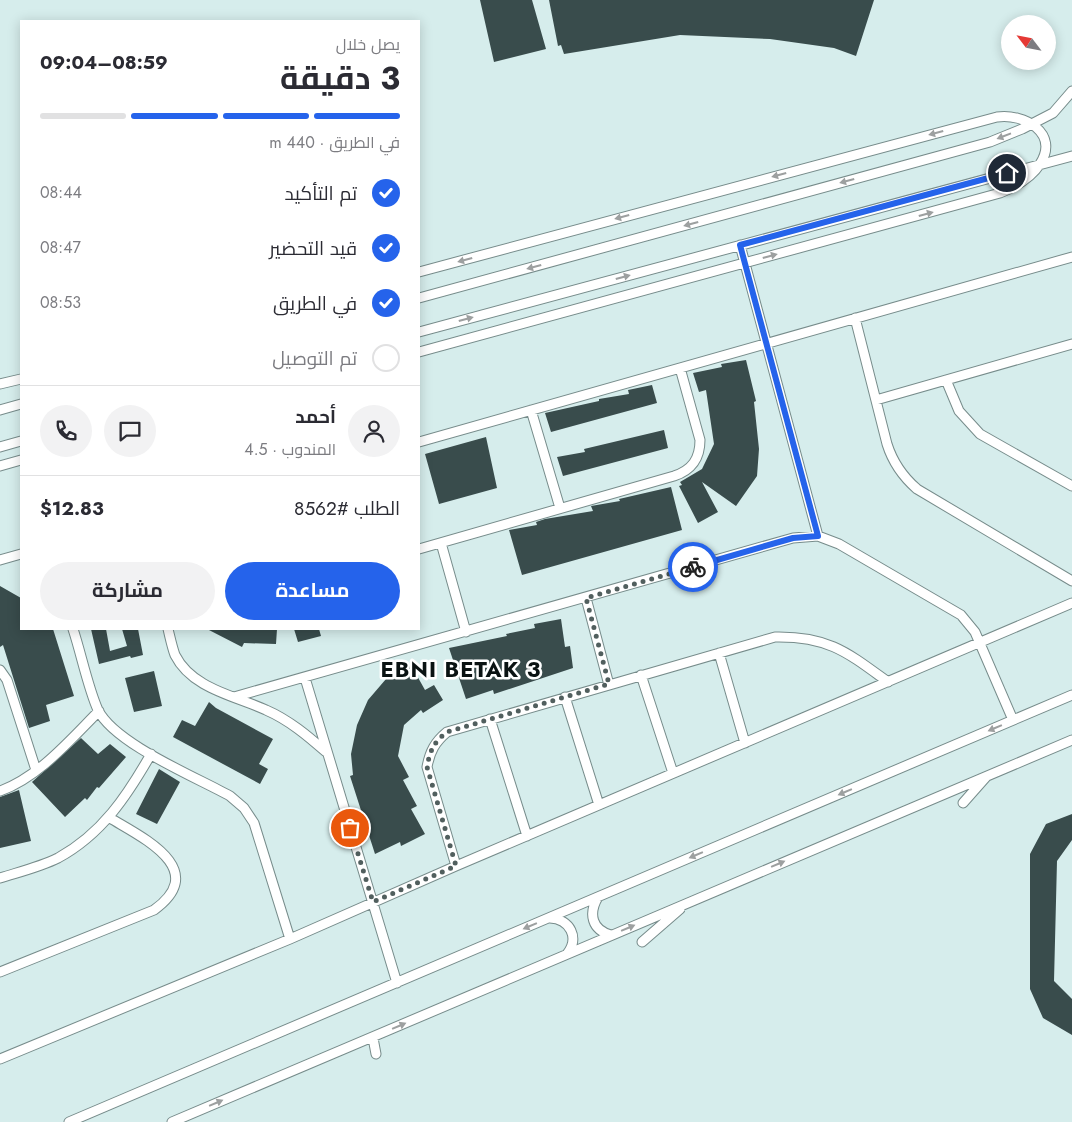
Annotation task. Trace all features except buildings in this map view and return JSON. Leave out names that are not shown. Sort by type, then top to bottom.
[{"type":"street","points":[[420,298],[990,142],[1053,112],[1072,91]]},
{"type":"street","points":[[420,272],[997,117],[1014,116],[1033,123],[1042,136],[1045,145],[1040,164],[1029,176],[1000,194],[420,352]]},
{"type":"street","points":[[420,332],[1072,156]]},
{"type":"street","points":[[740,245],[818,536]]},
{"type":"street","points":[[420,442],[1072,257]]},
{"type":"street","points":[[855,318],[893,461],[910,483],[1072,581]]},
{"type":"street","points":[[876,400],[1072,344]]},
{"type":"street","points":[[420,549],[674,476],[690,468],[700,450],[700,440],[680,368]]},
{"type":"street","points":[[0,384],[20,378]]},
{"type":"street","points":[[946,380],[959,411],[980,434],[1072,486]]},
{"type":"street","points":[[0,410],[20,404]]},
{"type":"street","points":[[531,410],[560,508]]},
{"type":"street","points":[[0,447],[20,441]]},
{"type":"street","points":[[0,466],[20,460]]},
{"type":"street","points":[[234,697],[793,538],[818,536],[838,544],[956,612],[969,623],[980,643],[1013,720]]},
{"type":"street","points":[[441,542],[466,632]]},
{"type":"street","points":[[0,560],[20,554]]},
{"type":"street","points":[[586,598],[609,684]]},
{"type":"street","points":[[0,1059],[290,940],[456,866],[1072,603]]},
{"type":"street","points":[[73,630],[99,711],[114,728],[131,743],[230,796],[244,808],[254,824],[290,940]]},
{"type":"street","points":[[168,630],[176,655],[184,667],[207,686],[267,710],[301,729],[328,753]]},
{"type":"street","points":[[456,866],[427,767],[429,753],[436,740],[447,732],[775,637],[801,637],[826,642],[849,653],[888,682]]},
{"type":"street","points":[[719,653],[745,743]]},
{"type":"street","points":[[0,670],[7,680],[36,770]]},
{"type":"street","points":[[641,675],[673,774]]},
{"type":"street","points":[[305,678],[397,982]]},
{"type":"street","points":[[69,1122],[1072,695]]},
{"type":"street","points":[[564,697],[599,805]]},
{"type":"street","points":[[0,791],[22,781],[36,770],[65,745],[99,711]]},
{"type":"street","points":[[490,719],[527,836]]},
{"type":"street","points":[[172,1122],[1072,740]]},
{"type":"street","points":[[0,878],[56,859],[80,845],[110,818],[151,754]]},
{"type":"street","points":[[963,803],[988,776]]},
{"type":"street","points":[[0,972],[154,910],[164,903],[171,893],[174,881],[173,869],[169,858],[161,849],[110,818]]},
{"type":"street","points":[[598,897],[592,910],[594,924],[611,935]]},
{"type":"street","points":[[642,942],[685,904]]},
{"type":"street","points":[[549,918],[562,920],[572,930],[573,942],[566,954]]},
{"type":"street","points":[[372,1038],[376,1054]]},
{"type":"way so far","points":[[350,828],[373,902],[456,866],[427,767],[429,753],[436,740],[447,732],[461,727],[609,684],[586,598],[693,567]]},
{"type":"district","name":"EBNI BETAK 3","points":[[461,669]]},
{"type":"route","points":[[693,567],[793,538],[818,536],[740,245],[1007,173]]}]
